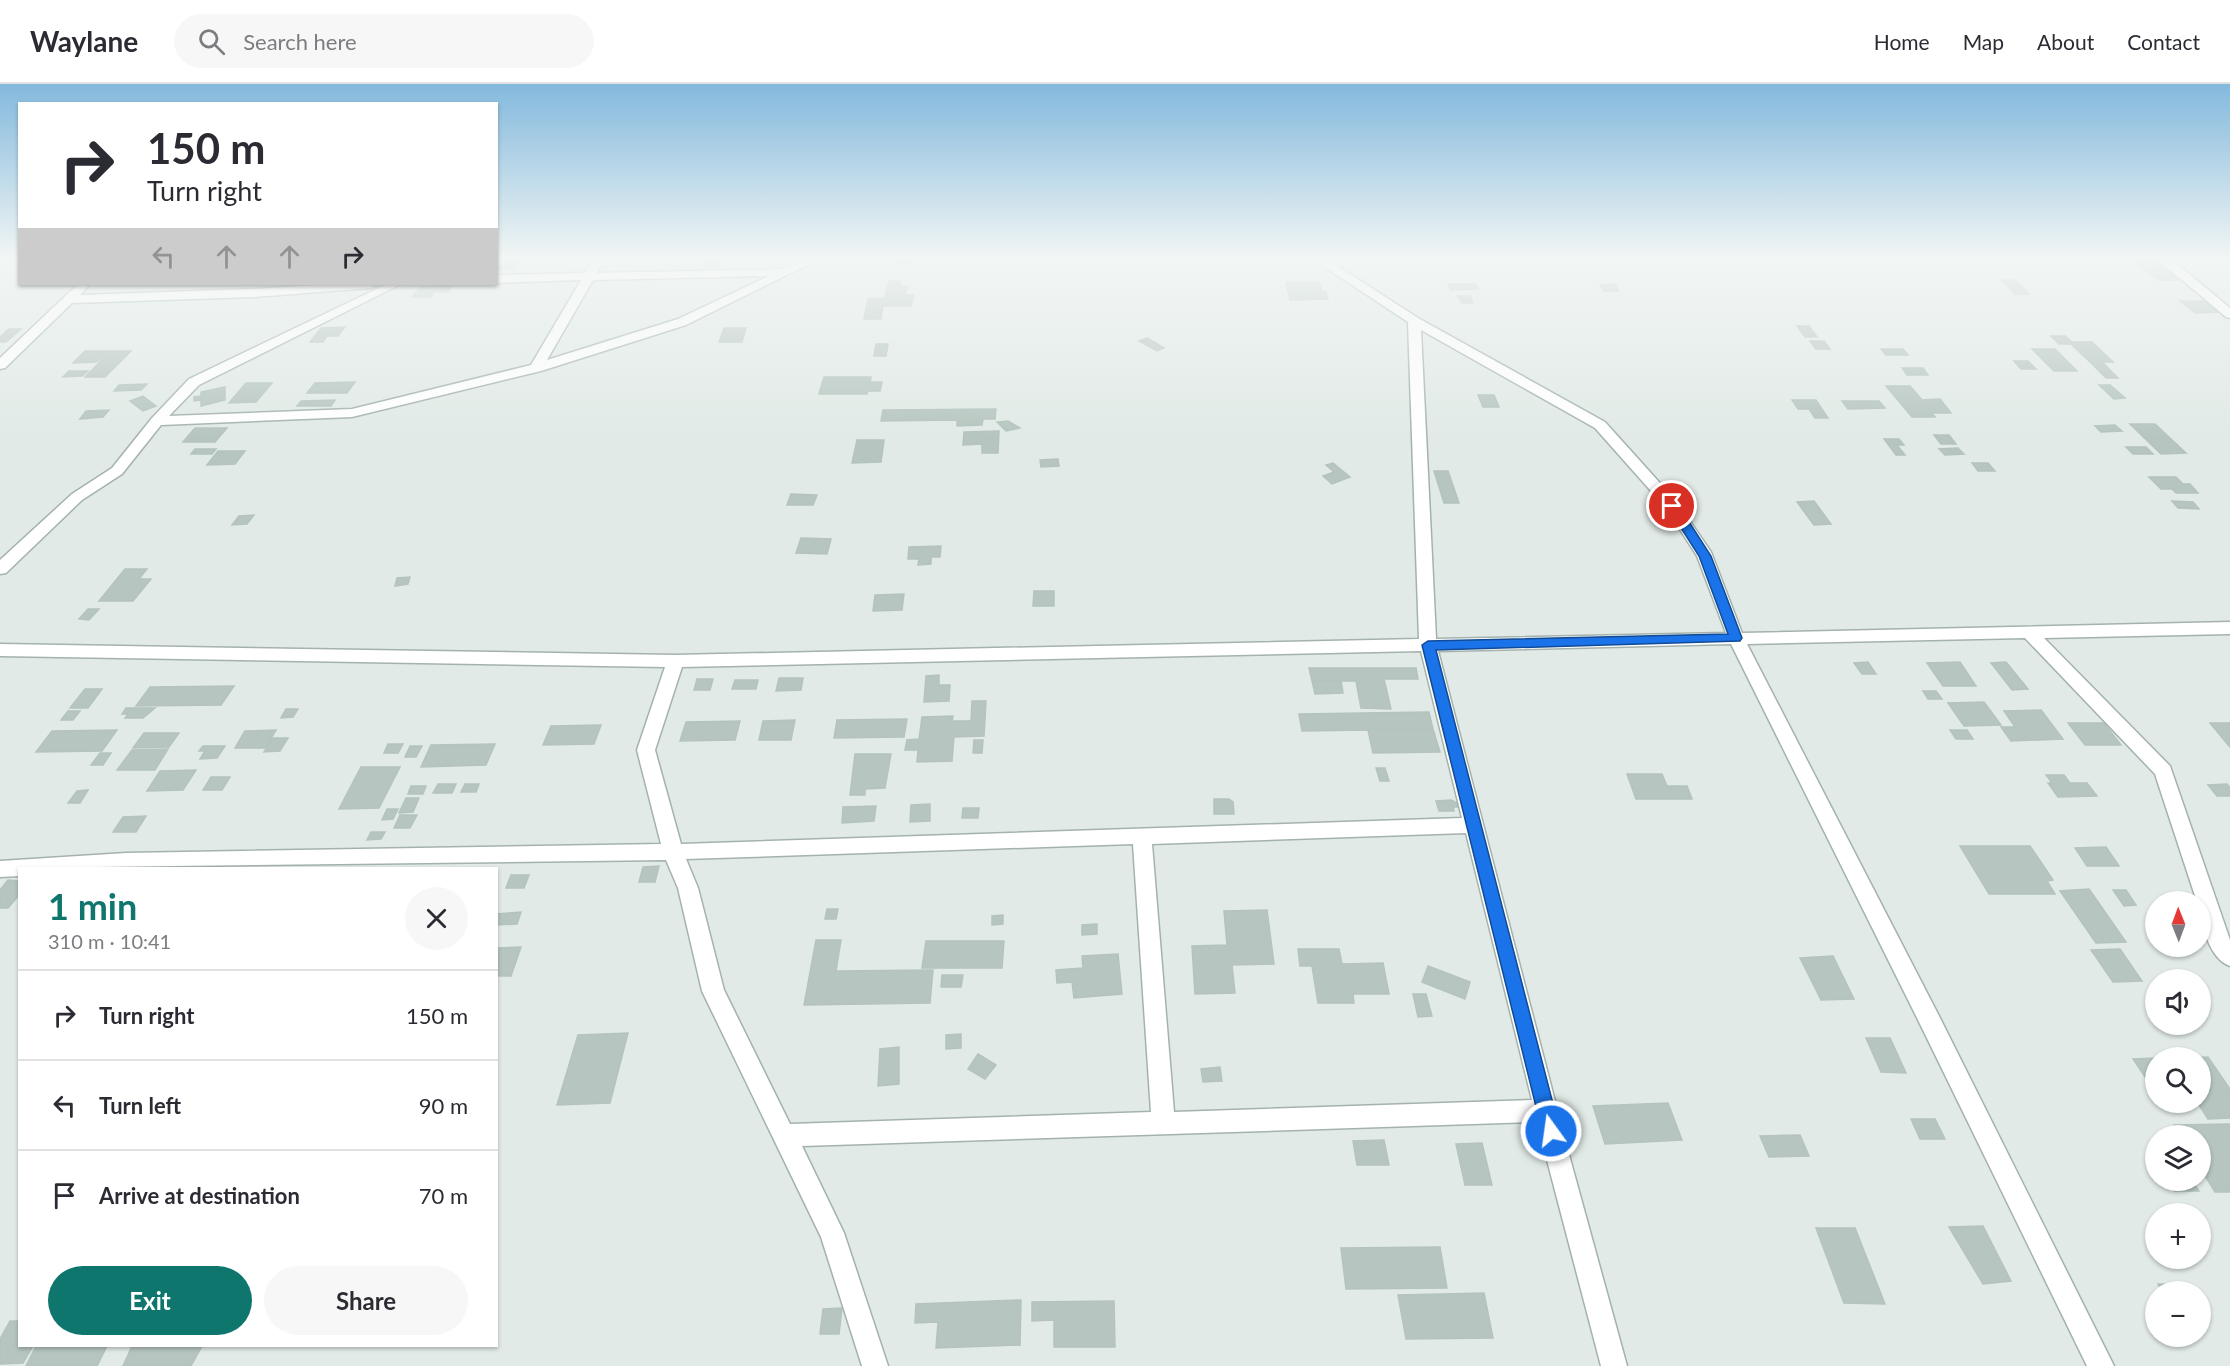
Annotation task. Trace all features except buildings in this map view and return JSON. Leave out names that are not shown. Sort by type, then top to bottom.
[{"type":"street","points":[[0,365],[49,318]]},
{"type":"street","points":[[0,569],[77,497],[117,471],[156,421],[194,382],[326,318]]},
{"type":"street","points":[[536,368],[566,318]]},
{"type":"street","points":[[156,421],[352,413],[536,368],[691,318]]},
{"type":"street","points":[[1409,318],[1600,424],[1672,506],[1705,556],[1736,638],[2101,1366]]},
{"type":"street","points":[[1414,321],[1428,645],[1546,1111],[1614,1366]]},
{"type":"street","points":[[0,650],[675,661],[2230,628]]},
{"type":"street","points":[[2029,632],[2163,771],[2222,947],[2230,957]]},
{"type":"street","points":[[675,661],[646,750],[673,852],[688,888],[713,991],[832,1233],[875,1366]]},
{"type":"street","points":[[32,867],[126,861],[673,852],[1473,825]]},
{"type":"street","points":[[1142,836],[1163,1123]]},
{"type":"street","points":[[0,869],[18,868]]},
{"type":"street","points":[[784,1135],[1546,1111]]},
{"type":"route","points":[[1551,1131],[1428,645],[1736,638],[1705,556],[1672,506]]}]
